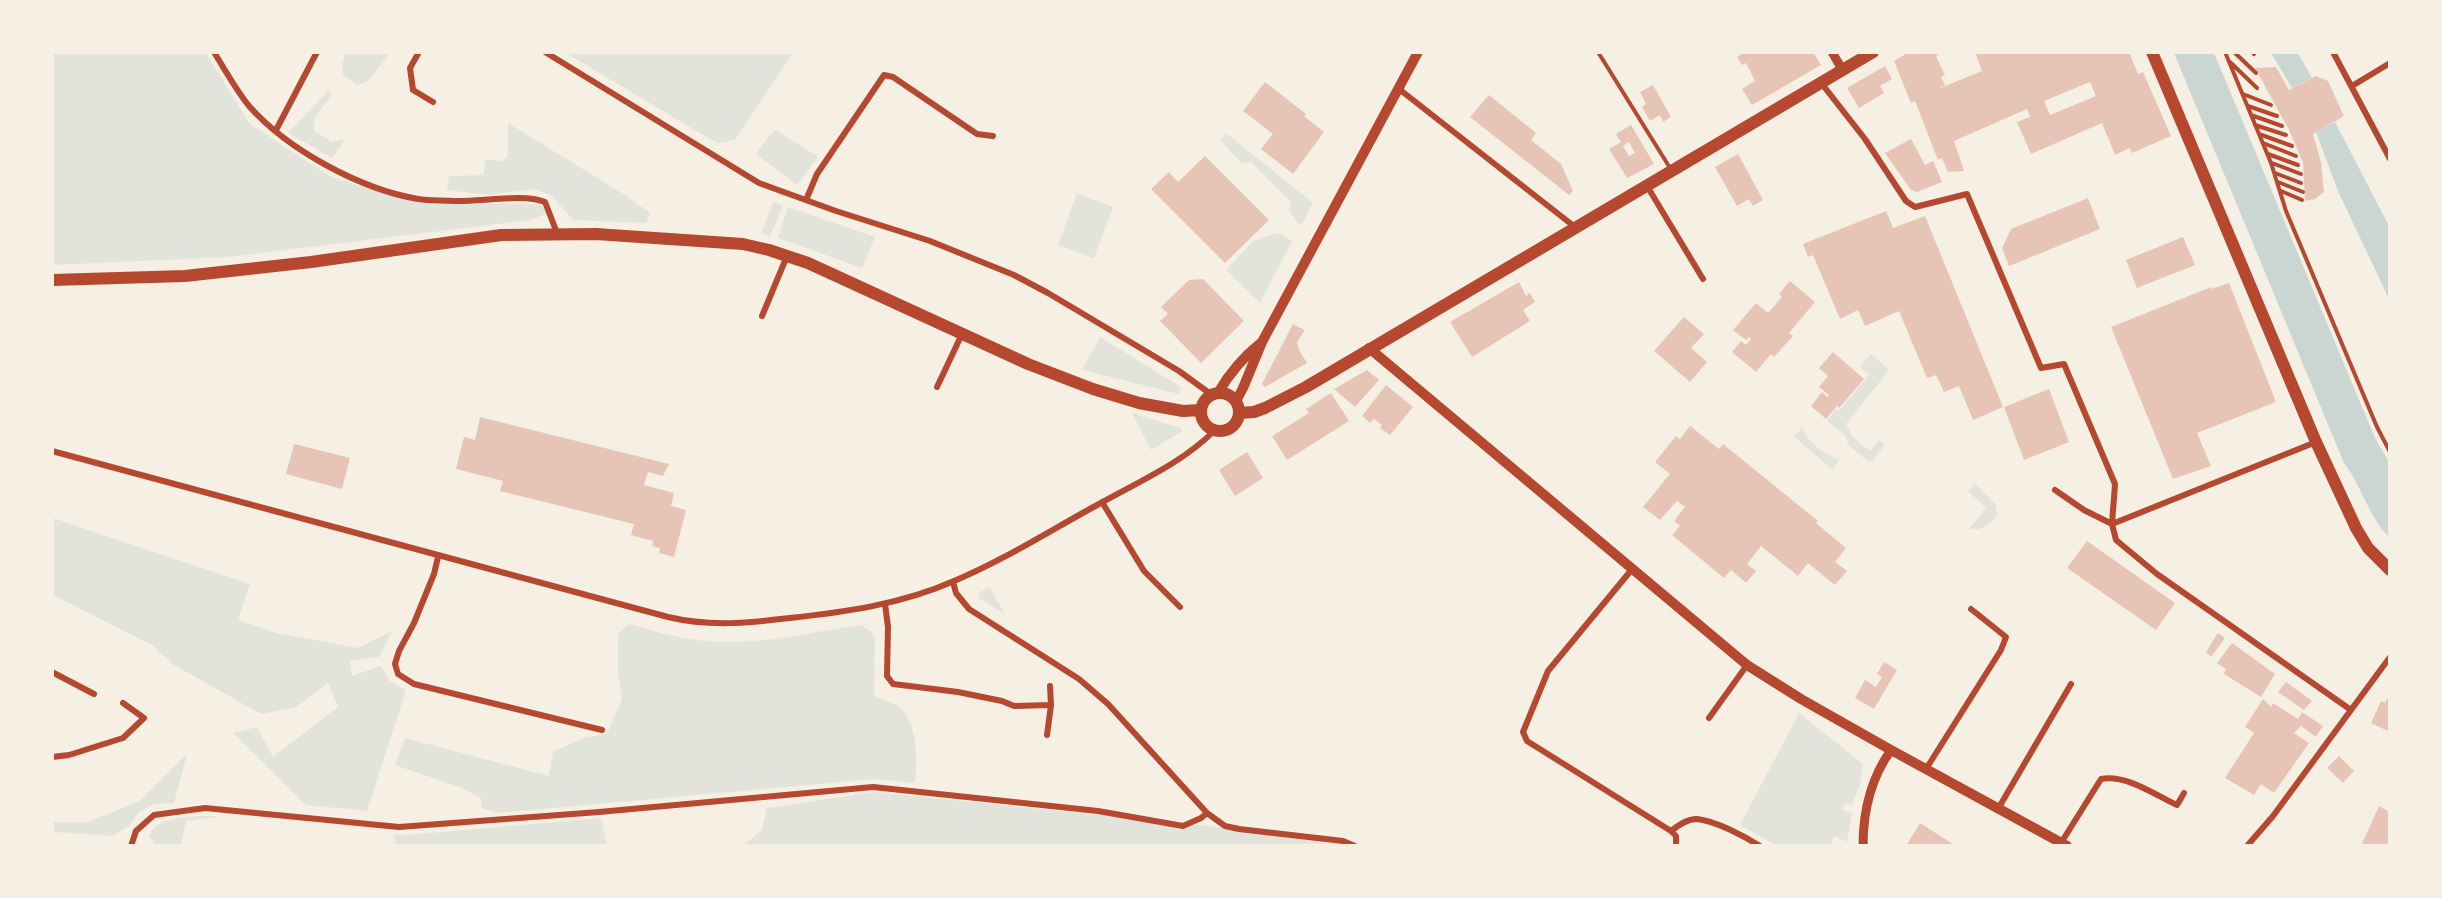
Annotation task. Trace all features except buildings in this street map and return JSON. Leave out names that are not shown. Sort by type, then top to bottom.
[{"type":"main road","points":[[1262,342],[1243,357],[1215,394],[1205,401],[1201,410],[1205,424],[1214,430],[1229,430],[1236,423],[1243,388],[1262,342],[1418,52]]},
{"type":"main road","points":[[1215,394],[1229,395],[1238,407],[1254,412],[1306,387],[1873,52]]},
{"type":"main road","points":[[2152,52],[2316,442],[2356,528],[2368,548],[2390,570]]},
{"type":"main road","points":[[52,280],[185,276],[311,262],[465,239],[557,233],[606,234],[743,244],[787,255],[1028,364],[1093,389],[1139,403],[1182,411],[1201,410]]},
{"type":"main road","points":[[1369,348],[1747,665],[1801,699],[1891,750],[2064,844]]},
{"type":"street","points":[[214,52],[249,105],[293,145],[316,160],[394,194],[420,199],[477,202],[537,198],[545,202],[557,233]]},
{"type":"street","points":[[276,130],[316,52]]},
{"type":"street","points":[[419,52],[410,68],[413,90],[433,102]]},
{"type":"street","points":[[545,52],[759,183],[930,241],[1014,275],[1048,292],[1215,394]]},
{"type":"street","points":[[1832,52],[1843,71]]},
{"type":"street","points":[[2332,52],[2390,159]]},
{"type":"street","points":[[2352,86],[2390,63]]},
{"type":"street","points":[[806,200],[817,174],[884,75],[893,77],[977,134],[993,136]]},
{"type":"street","points":[[1822,84],[1865,139],[1906,201],[1915,207],[1966,194],[2041,369],[2064,364],[2115,484],[2112,524],[2116,540],[2157,574],[2351,710]]},
{"type":"street","points":[[1399,89],[1575,227]]},
{"type":"street","points":[[1647,186],[1703,279]]},
{"type":"street","points":[[762,316],[787,255]]},
{"type":"street","points":[[937,387],[962,334]]},
{"type":"street","points":[[52,451],[668,617],[705,624],[738,625],[885,604],[953,582],[1001,559],[1190,452],[1214,430]]},
{"type":"street","points":[[2055,490],[2084,510],[2112,524],[2316,442]]},
{"type":"street","points":[[1102,502],[1133,557],[1180,607]]},
{"type":"street","points":[[438,556],[434,574],[414,623],[399,651],[395,664],[399,674],[414,684],[602,730]]},
{"type":"street","points":[[1633,568],[1548,671],[1523,732],[1527,741],[1671,831],[1676,836],[1676,846]]},
{"type":"street","points":[[953,582],[956,593],[969,609],[1079,679],[1108,704],[1207,813],[1225,826],[1343,841],[1355,846]]},
{"type":"street","points":[[885,604],[888,627],[887,675],[893,684],[958,692],[1002,701],[1014,706],[1051,705]]},
{"type":"street","points":[[1926,769],[2001,650],[2006,637],[1971,609]]},
{"type":"street","points":[[2247,846],[2273,816],[2390,657]]},
{"type":"street","points":[[1709,718],[1747,665]]},
{"type":"street","points":[[52,672],[94,694]]},
{"type":"street","points":[[1998,809],[2071,684]]},
{"type":"street","points":[[1047,735],[1051,705],[1050,686]]},
{"type":"street","points":[[52,757],[69,755],[123,738],[144,718],[123,703]]},
{"type":"street","points":[[1863,846],[1865,814],[1871,792],[1878,772],[1891,750]]},
{"type":"street","points":[[2064,844],[2101,779],[2112,777],[2126,781],[2177,805],[2184,793]]},
{"type":"street","points":[[131,846],[136,831],[154,815],[205,808],[399,827],[873,787],[1098,811],[1183,826],[1207,813]]},
{"type":"street","points":[[1671,831],[1685,822],[1697,819],[1742,835],[1760,846]]},
{"type":"lane","points":[[1598,52],[1664,162],[1672,171]]},
{"type":"lane","points":[[2225,52],[2275,172],[2286,211],[2377,427],[2390,452]]},
{"type":"lane","points":[[2234,52],[2256,73]]},
{"type":"lane","points":[[2229,62],[2257,88]]},
{"type":"lane","points":[[2242,94],[2271,105]]},
{"type":"lane","points":[[2247,106],[2277,116]]},
{"type":"lane","points":[[2250,114],[2282,126]]},
{"type":"lane","points":[[2255,125],[2286,135]]},
{"type":"lane","points":[[2258,134],[2292,146]]},
{"type":"lane","points":[[2262,143],[2296,156]]},
{"type":"lane","points":[[2267,153],[2298,165]]},
{"type":"lane","points":[[2271,163],[2301,174]]},
{"type":"lane","points":[[2275,172],[2301,183]]},
{"type":"lane","points":[[2278,182],[2303,192]]},
{"type":"lane","points":[[2280,191],[2302,200]]},
{"type":"shaded area","points":[[345,52],[390,53],[368,81],[357,85],[343,75],[342,64]]},
{"type":"shaded area","points":[[52,53],[206,53],[250,124],[331,177],[398,198],[458,203],[536,204],[542,206],[546,211],[543,215],[531,220],[228,257],[53,265]]},
{"type":"shaded area","points":[[566,53],[793,53],[735,140],[718,143]]},
{"type":"shaded area","points":[[2174,53],[2214,53],[2375,438],[2389,462],[2389,537],[2376,520],[2344,463]]},
{"type":"shaded area","points":[[2271,53],[2298,53],[2312,78],[2292,88]]},
{"type":"shaded area","points":[[328,91],[332,94],[315,118],[314,131],[332,142],[342,139],[344,141],[332,158],[288,133]]},
{"type":"shaded area","points":[[2335,122],[2389,226],[2389,299],[2338,191],[2316,132]]},
{"type":"shaded area","points":[[508,123],[625,195],[650,213],[646,223],[573,220],[551,195],[535,189],[488,195],[447,190],[449,176],[484,175],[485,159],[502,161],[508,156]]},
{"type":"shaded area","points":[[776,130],[818,157],[797,185],[756,154]]},
{"type":"shaded area","points":[[1226,133],[1313,203],[1301,226],[1289,211],[1291,202],[1251,162],[1242,164],[1221,141]]},
{"type":"shaded area","points":[[1077,193],[1113,207],[1094,258],[1058,245]]},
{"type":"shaded area","points":[[773,202],[783,206],[770,236],[761,233]]},
{"type":"shaded area","points":[[788,207],[875,237],[862,268],[778,238]]},
{"type":"shaded area","points":[[1274,234],[1282,234],[1292,241],[1260,303],[1226,270],[1253,241]]},
{"type":"shaded area","points":[[1100,337],[1181,387],[1179,394],[1082,370]]},
{"type":"shaded area","points":[[1871,354],[1889,370],[1846,424],[1856,439],[1867,448],[1871,450],[1879,440],[1885,445],[1870,463],[1848,445],[1846,436],[1827,421],[1836,409],[1839,411],[1869,375],[1860,367]]},
{"type":"shaded area","points":[[1132,413],[1181,428],[1181,432],[1151,450]]},
{"type":"shaded area","points":[[1802,427],[1808,438],[1818,448],[1840,459],[1832,469],[1794,437]]},
{"type":"shaded area","points":[[1975,484],[1996,504],[1997,516],[1985,527],[1969,529],[1986,508],[1968,491]]},
{"type":"shaded area","points":[[53,518],[250,584],[238,620],[277,633],[358,648],[392,631],[379,657],[350,661],[352,676],[381,666],[390,681],[406,690],[367,811],[306,805],[233,733],[257,727],[273,757],[338,707],[328,683],[296,707],[261,714],[174,665],[152,645],[53,595]]},
{"type":"shaded area","points":[[989,587],[1005,614],[979,598],[979,593]]},
{"type":"shaded area","points":[[629,624],[679,637],[716,642],[778,638],[860,625],[871,631],[875,637],[874,695],[893,703],[906,714],[915,743],[915,783],[874,779],[498,813],[481,808],[481,798],[462,788],[395,765],[405,738],[549,776],[553,752],[583,738],[607,734],[622,699],[618,672],[619,633]]},
{"type":"shaded area","points":[[1799,713],[1863,764],[1860,785],[1852,805],[1845,803],[1842,810],[1852,813],[1847,842],[1834,836],[1831,843],[1838,845],[1776,845],[1740,825]]},
{"type":"shaded area","points":[[187,754],[174,803],[155,804],[139,812],[129,826],[113,836],[53,832],[53,822],[88,822],[140,801]]},
{"type":"shaded area","points":[[874,792],[1238,829],[1335,845],[742,846],[762,830],[767,808]]},
{"type":"shaded area","points":[[223,816],[186,821],[181,845],[156,845],[149,836],[154,828],[170,819]]},
{"type":"shaded area","points":[[601,818],[607,845],[396,845],[394,834],[406,835]]}]
